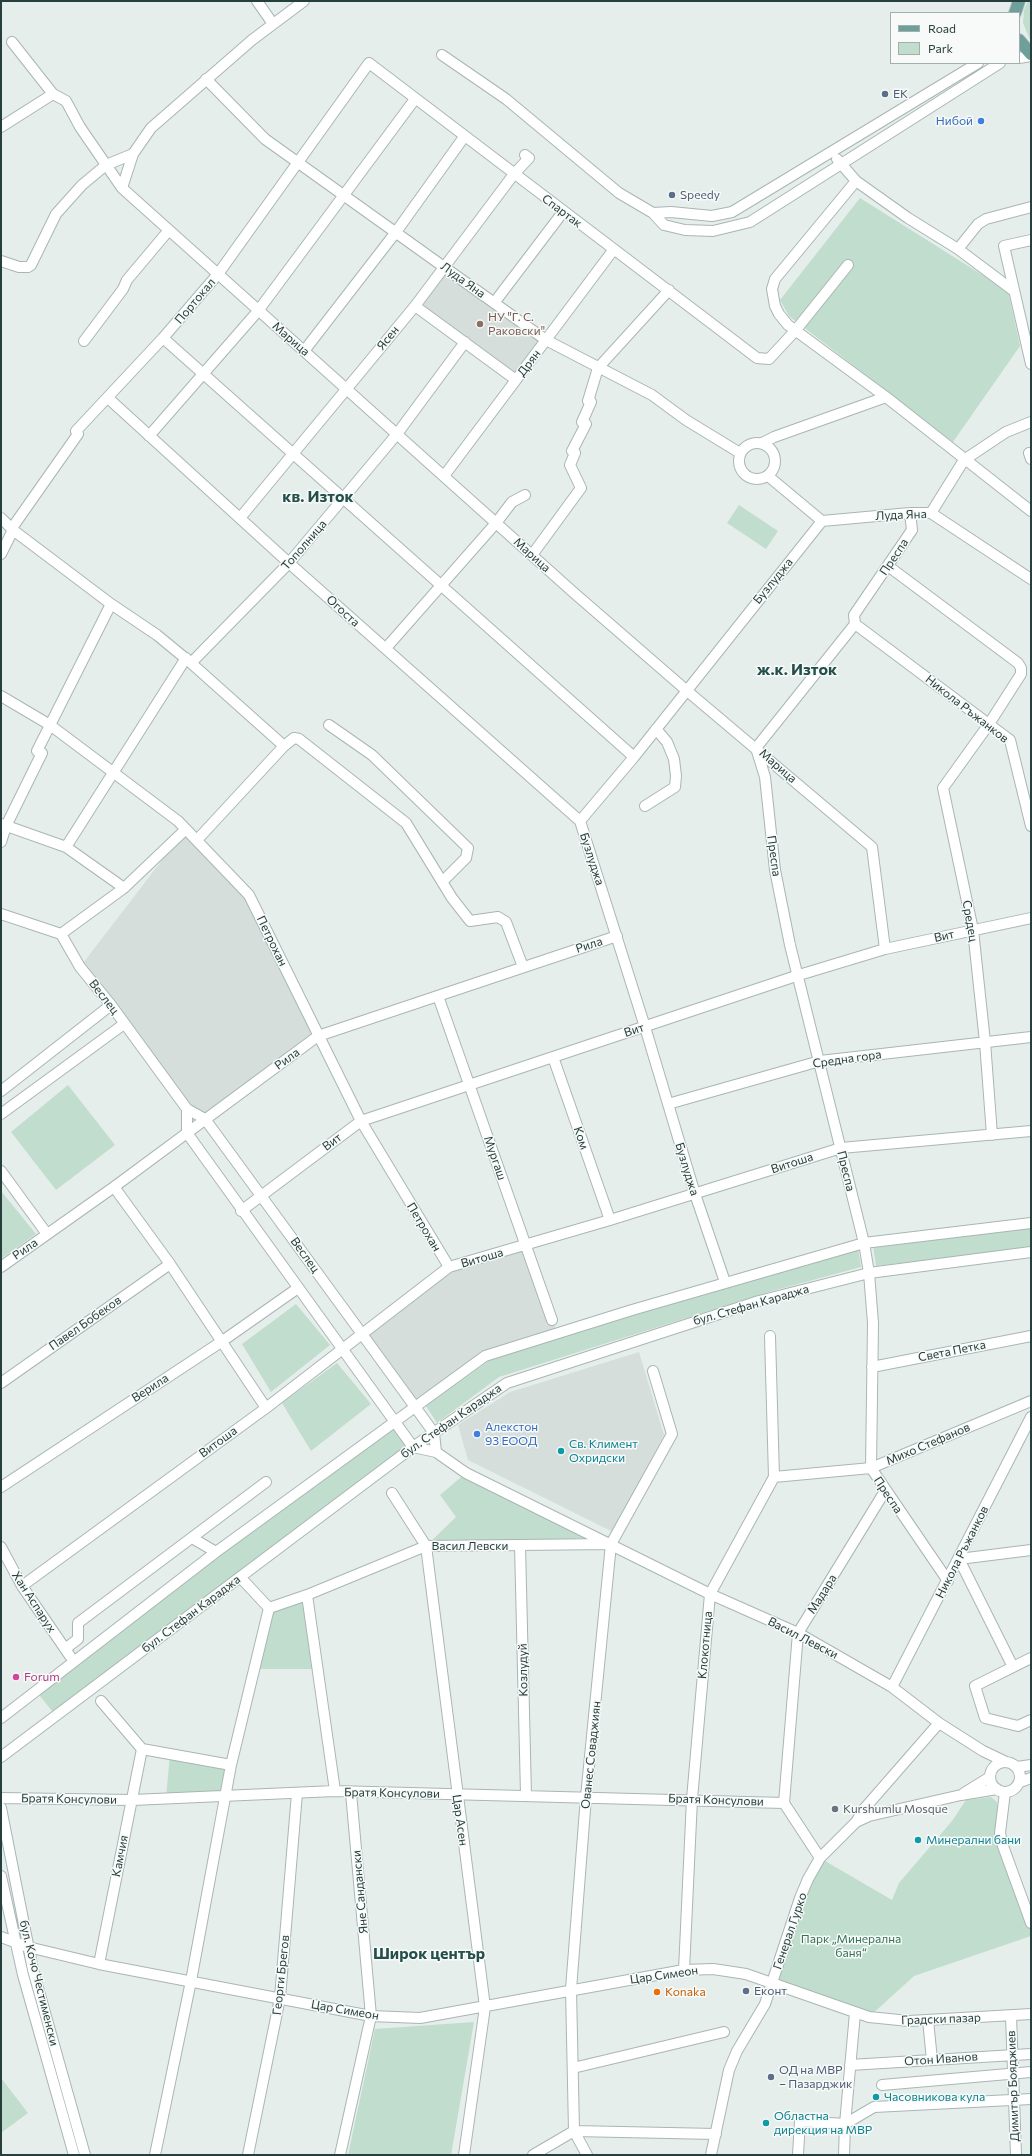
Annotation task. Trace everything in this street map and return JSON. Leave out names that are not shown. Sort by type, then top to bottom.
[{"type":"main road","points":[[1020,41],[1031,55]]},
{"type":"street","points":[[257,1],[273,24]]},
{"type":"street","points":[[122,188],[133,154],[151,128],[206,79],[273,24],[304,1]]},
{"type":"street","name":"Марица","points":[[12,42],[53,94],[66,101],[80,127],[122,188],[532,555],[686,690],[872,847],[885,949]]},
{"type":"street","points":[[442,55],[506,99],[619,193],[653,214],[664,225],[685,230],[712,231],[750,222],[998,64]]},
{"type":"street","points":[[1020,58],[1031,55]]},
{"type":"street","name":"Спартак","points":[[369,63],[464,137],[669,290],[757,358],[769,359],[795,331]]},
{"type":"street","name":"Портокал","points":[[13,529],[78,434],[76,431],[163,338],[218,274],[296,162],[369,63]]},
{"type":"street","points":[[653,214],[671,212],[712,216],[732,212],[832,153],[976,64]]},
{"type":"street","name":"Луда Яна","points":[[206,79],[265,139],[546,340],[652,395],[686,420],[740,453]]},
{"type":"street","points":[[1,127],[53,94]]},
{"type":"street","points":[[149,436],[258,310],[415,98]]},
{"type":"street","points":[[304,351],[396,232],[464,137]]},
{"type":"street","points":[[832,153],[856,181],[908,218],[958,249],[1014,291]]},
{"type":"street","points":[[1,261],[28,268],[31,265],[56,214],[82,185],[106,165],[133,154]]},
{"type":"street","name":"Ясен","points":[[240,518],[415,306],[514,174],[529,158],[525,155]]},
{"type":"street","points":[[856,181],[775,279],[772,289],[775,306],[788,325],[795,331],[886,397],[964,460],[1031,511]]},
{"type":"street","points":[[958,249],[978,224],[986,219],[1031,207]]},
{"type":"street","points":[[494,303],[563,212]]},
{"type":"street","points":[[84,341],[123,289],[127,280],[169,230]]},
{"type":"street","points":[[1031,240],[1004,246],[1031,364]]},
{"type":"street","name":"Дрян","points":[[444,476],[614,249]]},
{"type":"street","points":[[795,331],[848,265]]},
{"type":"street","points":[[532,555],[581,488],[570,465],[575,453],[572,451],[586,424],[582,422],[591,402],[588,402],[598,368],[669,290]]},
{"type":"street","points":[[415,306],[516,380]]},
{"type":"street","points":[[163,338],[634,757]]},
{"type":"street","name":"Тополница","points":[[66,847],[189,660],[289,563],[397,434],[465,342]]},
{"type":"street","points":[[762,443],[769,447],[774,454],[774,466],[768,476],[759,480],[749,478],[742,472],[738,463],[740,453],[749,444],[762,443],[774,437],[886,397]]},
{"type":"street","name":"Огоста","points":[[108,398],[289,563],[580,821]]},
{"type":"street","points":[[931,513],[964,460],[1006,432],[1031,422]]},
{"type":"street","points":[[768,476],[822,520]]},
{"type":"street","points":[[386,648],[512,502],[525,495]]},
{"type":"street","name":"Луда Яна","points":[[822,520],[910,513],[931,513],[1031,579]]},
{"type":"street","name":"Преспа","points":[[910,513],[912,530],[854,615],[855,624],[756,748],[764,777],[775,870],[790,945],[820,1060],[864,1243],[869,1273],[873,1323],[871,1468],[885,1491],[948,1581]]},
{"type":"street","points":[[1,518],[13,529],[111,604],[157,635],[189,660],[284,746]]},
{"type":"street","name":"Бузлуджа","points":[[725,1282],[695,1194],[617,936],[580,821],[656,730],[686,690],[822,520]]},
{"type":"street","points":[[1,554],[13,529]]},
{"type":"street","name":"Средец","points":[[888,566],[1018,662],[1021,674],[989,724],[943,788],[973,930],[985,1042],[992,1135]]},
{"type":"street","points":[[1,842],[4,825],[42,753],[37,751],[111,604]]},
{"type":"street","name":"Никола Ръжанков","points":[[855,624],[1010,740],[1031,826]]},
{"type":"street","name":"Петрохан","points":[[1,696],[50,725],[178,820],[249,895],[361,1121],[449,1268]]},
{"type":"street","points":[[329,725],[372,755],[468,848],[466,858],[442,882]]},
{"type":"street","points":[[645,806],[675,787],[676,776],[674,759],[667,742],[656,730]]},
{"type":"street","points":[[197,840],[284,746],[294,738],[299,739],[406,823],[442,882],[470,921],[498,917],[506,922],[523,967]]},
{"type":"street","points":[[4,825],[66,847],[124,888]]},
{"type":"street","points":[[1,914],[61,934],[124,888],[186,829]]},
{"type":"street","name":"Вит","points":[[241,1211],[361,1121],[799,975],[885,949],[1031,918]]},
{"type":"street","name":"Веслец","points":[[61,934],[80,967],[111,1005],[187,1110],[205,1119],[434,1433]]},
{"type":"street","name":"Рила","points":[[1,1267],[114,1187],[318,1036],[617,936]]},
{"type":"street","name":"Мургаш","points":[[438,996],[552,1320]]},
{"type":"street","points":[[1,1091],[111,1005]]},
{"type":"street","points":[[1,1114],[124,1024]]},
{"type":"street","name":"Средна гора","points":[[668,1104],[820,1060],[1031,1037]]},
{"type":"street","name":"Ком","points":[[553,1057],[610,1220]]},
{"type":"street","points":[[187,1110],[187,1133]]},
{"type":"street","name":"Витоша","points":[[22,1586],[266,1408],[449,1268],[695,1194],[840,1148],[1031,1131]]},
{"type":"street","name":"Веслец","points":[[187,1133],[241,1211],[344,1349],[413,1447]]},
{"type":"street","points":[[1,1171],[47,1234]]},
{"type":"street","points":[[114,1187],[170,1264],[266,1408]]},
{"type":"street","points":[[1,1718],[216,1552],[416,1408],[484,1356],[725,1282],[864,1243],[1031,1223]]},
{"type":"street","name":"бул. Стефан Караджа","points":[[1,1757],[413,1447],[507,1383],[759,1301],[869,1273],[1031,1252]]},
{"type":"street","name":"Павел Бобеков","points":[[1,1383],[170,1264]]},
{"type":"street","name":"Верила","points":[[1,1487],[221,1342],[298,1288]]},
{"type":"street","points":[[770,1336],[774,1477]]},
{"type":"street","name":"Света Петка","points":[[872,1367],[1031,1336]]},
{"type":"street","name":"Ованес Соваджиян","points":[[587,2155],[574,2131],[571,1989],[586,1797],[612,1544],[672,1434],[653,1371]]},
{"type":"street","name":"Михо Стефанов","points":[[774,1477],[871,1468],[1031,1401]]},
{"type":"street","name":"Никола Ръжанков","points":[[892,1686],[948,1581],[1031,1416]]},
{"type":"street","points":[[413,1447],[436,1452],[434,1433]]},
{"type":"street","name":"Васил Левски","points":[[436,1452],[466,1473],[612,1544],[710,1594],[798,1633],[892,1686],[939,1723],[983,1752],[1006,1762]]},
{"type":"street","name":"Клокотница","points":[[684,1970],[692,1799],[710,1594],[774,1477]]},
{"type":"street","points":[[216,1552],[192,1538],[266,1482]]},
{"type":"street","name":"Мадара","points":[[784,1802],[798,1633],[885,1491]]},
{"type":"street","name":"Цар Асен","points":[[392,1493],[426,1546],[456,1794],[485,2007],[464,2155]]},
{"type":"street","name":"Хан Аспарух","points":[[1,1547],[22,1586],[67,1652],[78,1638],[78,1623],[192,1538]]},
{"type":"street","name":"Васил Левски","points":[[269,1608],[307,1595],[426,1546],[612,1544]]},
{"type":"street","name":"Козлудуй","points":[[520,1545],[526,1795]]},
{"type":"street","points":[[1013,1667],[959,1559],[1031,1550]]},
{"type":"street","points":[[155,2155],[191,1981],[231,1765],[269,1608],[240,1577]]},
{"type":"street","points":[[307,1595],[335,1792]]},
{"type":"street","points":[[1031,1658],[975,1686],[985,1718],[1018,1726],[1031,1720]]},
{"type":"street","points":[[101,1701],[142,1749],[231,1765]]},
{"type":"street","points":[[856,1822],[864,1809],[939,1723]]},
{"type":"street","name":"Камчия","points":[[99,1964],[142,1749]]},
{"type":"street","points":[[960,1795],[991,1774],[997,1764],[1006,1762],[1016,1767],[1020,1774],[1020,1782],[1016,1788],[1001,1791],[993,1786],[991,1774],[983,1752]]},
{"type":"street","points":[[1016,1767],[1031,1765]]},
{"type":"street","points":[[1020,1782],[1031,1778]]},
{"type":"street","points":[[1001,1791],[1000,1833],[1003,1846],[1031,1923]]},
{"type":"street","name":"Генерал Гурко","points":[[711,2155],[731,2065],[737,2051],[765,2004],[800,1898],[808,1879],[820,1858],[856,1822],[880,1812],[960,1795],[1001,1791]]},
{"type":"street","name":"Братя Консулови","points":[[1,1798],[132,1800],[351,1792],[784,1802]]},
{"type":"street","name":"Яне Сандански","points":[[340,2155],[371,2016],[351,1792]]},
{"type":"street","name":"Георги Брегов","points":[[248,2155],[280,1998],[297,1793]]},
{"type":"street","points":[[784,1802],[820,1858]]},
{"type":"street","name":"бул. Кочо Честименски","points":[[1,1808],[28,1947],[85,2155]]},
{"type":"street","name":"бул. Кочо Честименски","points":[[1,1876],[15,1943],[74,2155]]},
{"type":"street","name":"Цар Симеон","points":[[1,1937],[28,1947],[99,1964],[371,2016],[420,2018],[485,2007],[571,1989],[684,1970],[720,1970],[746,1974],[784,1989]]},
{"type":"street","name":"Градски пазар","points":[[784,1989],[855,2013],[876,2018],[909,2021],[1031,2014]]},
{"type":"street","points":[[844,2155],[845,2124],[855,2013]]},
{"type":"street","name":"Димитър Бояджиев","points":[[1011,2016],[1016,2155]]},
{"type":"street","points":[[928,2020],[932,2060]]},
{"type":"street","points":[[573,2068],[724,2032]]},
{"type":"street","name":"Отон Иванов","points":[[850,2066],[1031,2054]]},
{"type":"street","points":[[882,2085],[1031,2072]]},
{"type":"street","points":[[798,2155],[800,2121],[845,2124],[874,2107],[1031,2099]]},
{"type":"street","points":[[533,2155],[574,2131],[716,2134]]},
{"type":"shaded area","name":"НУ \"Г. С. Раковски\"","points":[[445,273],[539,341],[515,375],[421,307]]},
{"type":"shaded area","points":[[186,829],[249,895],[318,1036],[205,1119],[141,1053],[80,967]]},
{"type":"shaded area","points":[[525,1246],[557,1333],[485,1356],[416,1408],[362,1334],[449,1267]]},
{"type":"shaded area","points":[[639,1352],[664,1435],[613,1532],[468,1460],[458,1425],[510,1392]]},
{"type":"green space","points":[[1028,1],[1031,1],[1031,42],[1023,23],[1024,10]]},
{"type":"green space","points":[[860,198],[1008,291],[1020,346],[953,442],[789,316],[780,300]]},
{"type":"green space","points":[[739,505],[778,531],[766,549],[727,523]]},
{"type":"green space","points":[[68,1085],[115,1145],[56,1190],[11,1132]]},
{"type":"green space","points":[[1,1191],[36,1234],[1,1259]]},
{"type":"green space","points":[[1031,1226],[1031,1248],[876,1266],[873,1245]]},
{"type":"green space","points":[[858,1248],[861,1267],[772,1291],[499,1377],[437,1423],[426,1406],[490,1360],[639,1312]]},
{"type":"green space","points":[[296,1304],[330,1345],[271,1392],[242,1344]]},
{"type":"green space","points":[[337,1363],[371,1404],[311,1451],[282,1403]]},
{"type":"green space","points":[[395,1422],[413,1447],[56,1716],[36,1691]]},
{"type":"green space","points":[[466,1473],[611,1544],[426,1546],[456,1517],[440,1495]]},
{"type":"green space","points":[[307,1595],[318,1669],[254,1669],[269,1608]]},
{"type":"green space","points":[[170,1754],[231,1765],[226,1796],[166,1798]]},
{"type":"green space","name":"Парк „Минерална баня“","points":[[991,1797],[997,1802],[997,1832],[1031,1925],[1031,1936],[914,1976],[869,2017],[772,1983],[820,1858],[892,1900],[899,1883],[952,1821],[966,1800]]},
{"type":"green space","points":[[474,2022],[451,2155],[348,2155],[375,2029]]},
{"type":"green space","points":[[1,2078],[28,2113],[1,2133]]},
{"type":"place","name":"ЕК","points":[[885,94]]},
{"type":"place","name":"Нибой","points":[[981,121]]},
{"type":"place","name":"Speedy","points":[[672,195]]},
{"type":"place","name":"НУ \"Г. С. Раковски\"","points":[[480,324]]},
{"type":"place","name":"Алекстон 93 ЕООД","points":[[477,1434]]},
{"type":"place","name":"Св. Климент Охридски","points":[[561,1451]]},
{"type":"place","name":"Forum","points":[[16,1677]]},
{"type":"place","name":"Kurshumlu Mosque","points":[[835,1809]]},
{"type":"place","name":"Минерални бани","points":[[918,1840]]},
{"type":"place","name":"Еконт","points":[[746,1991]]},
{"type":"place","name":"Konaka","points":[[657,1992]]},
{"type":"place","name":"ОД на МВР – Пазарджик","points":[[771,2077]]},
{"type":"place","name":"Часовникова кула","points":[[876,2097]]},
{"type":"place","name":"Областна дирекция на МВР","points":[[766,2123]]},
{"type":"district","name":"кв. Изток","points":[[318,497]]},
{"type":"district","name":"ж.к. Изток","points":[[797,670]]},
{"type":"district","name":"Широк център","points":[[429,1954]]}]
